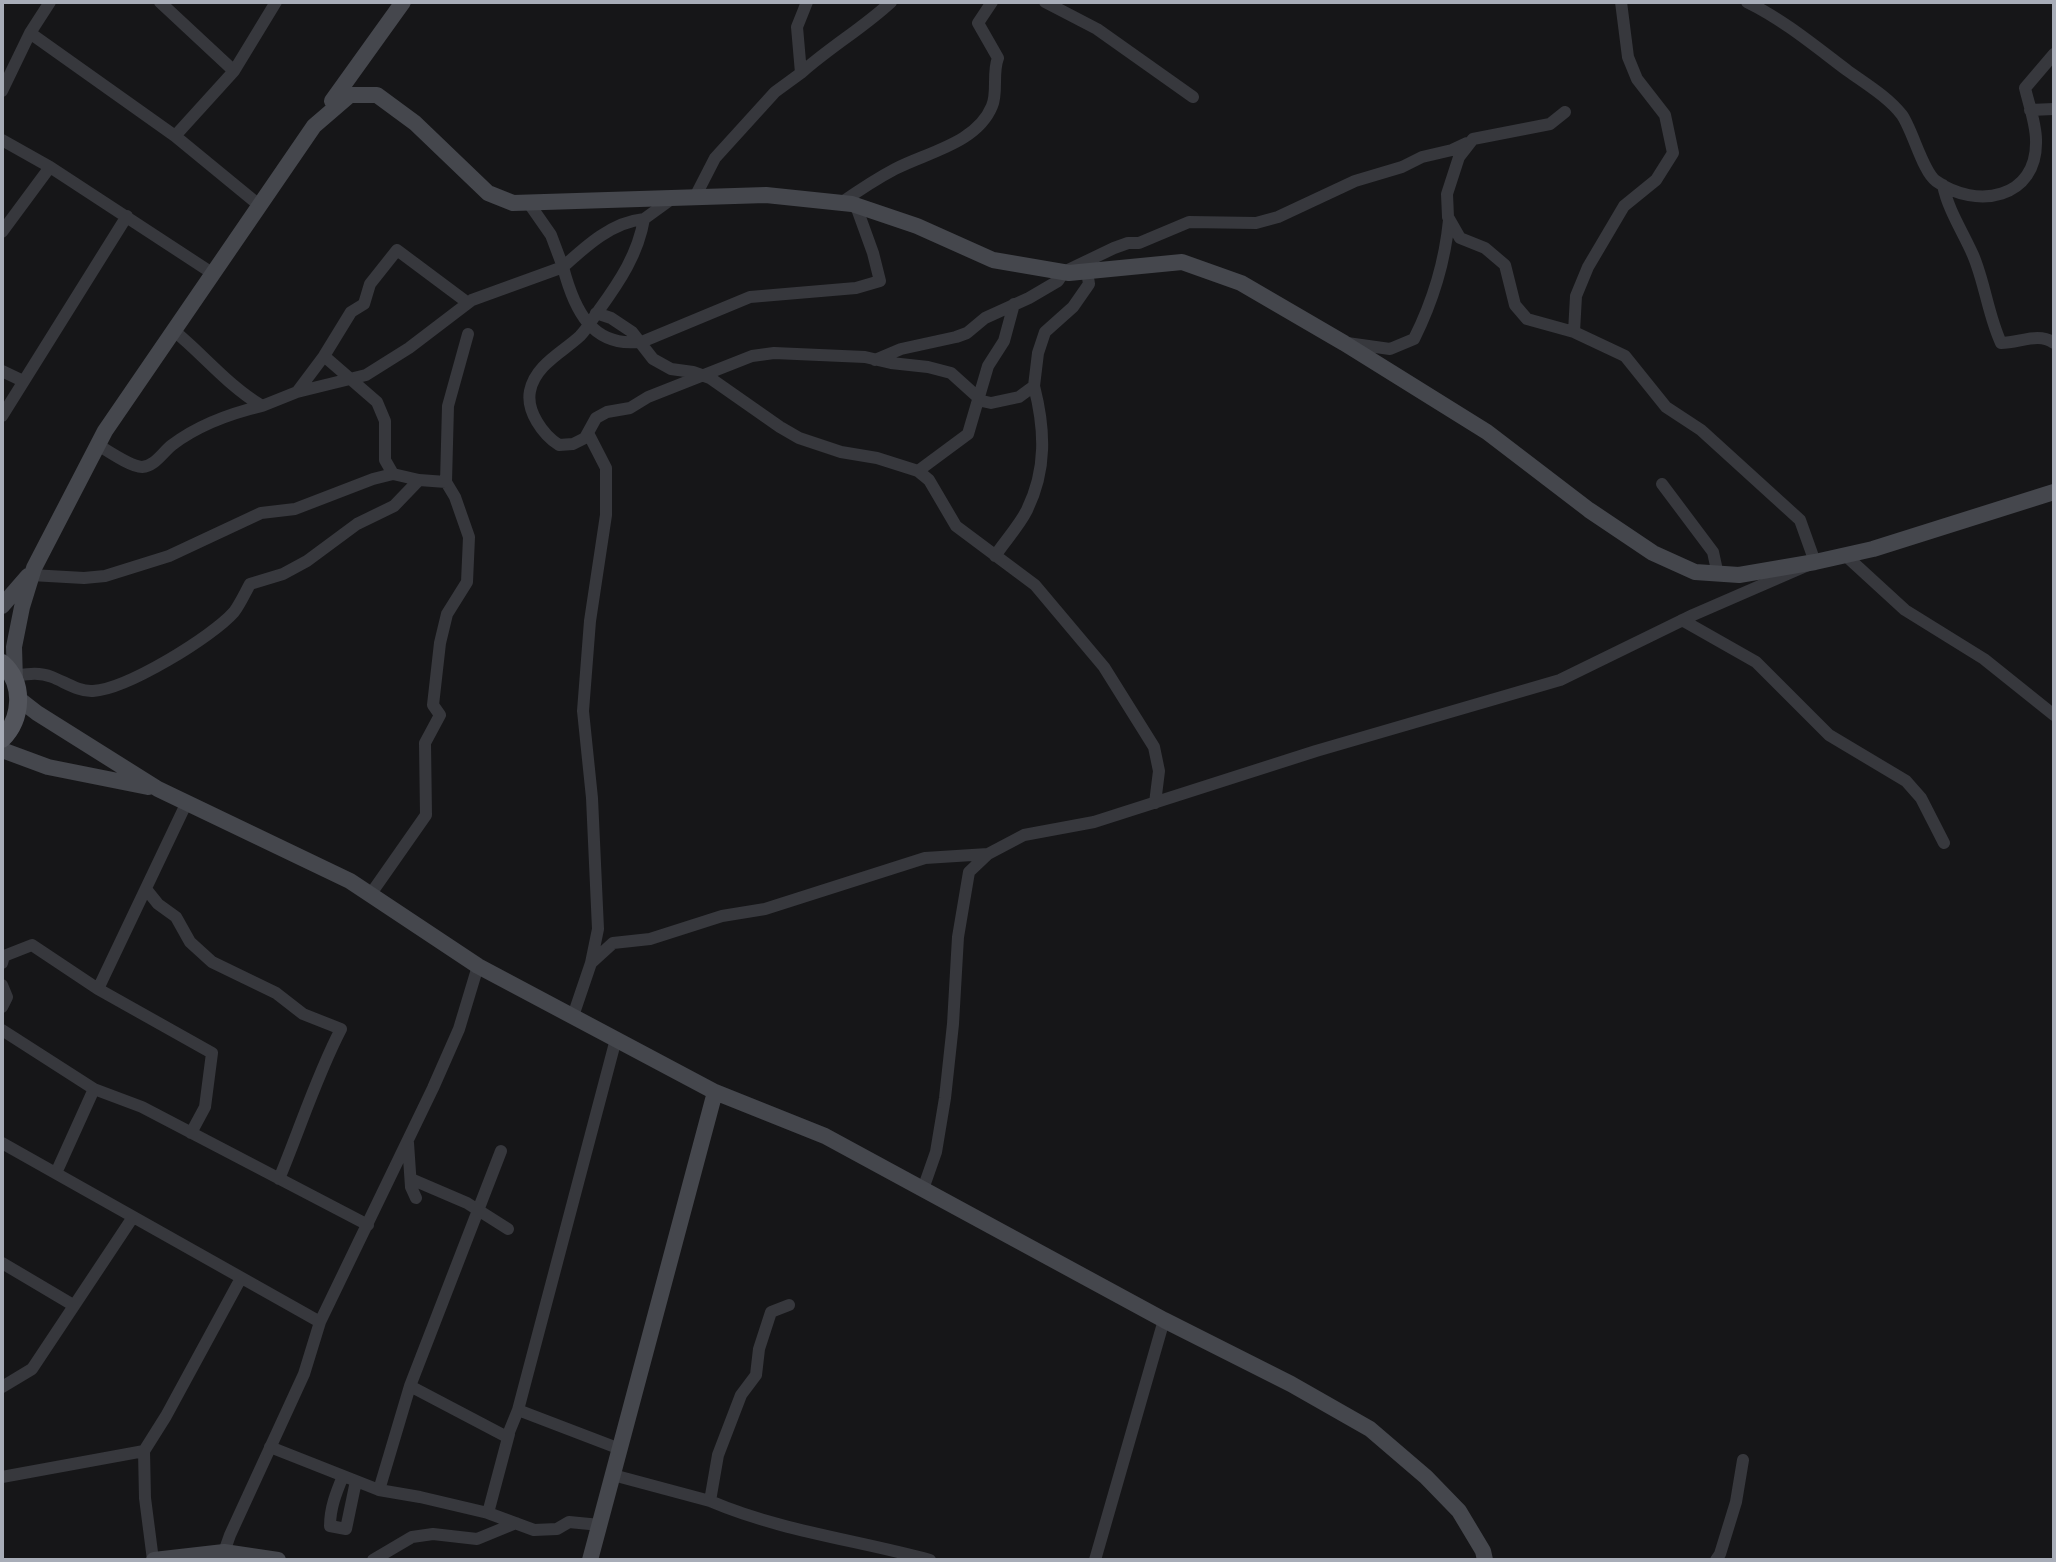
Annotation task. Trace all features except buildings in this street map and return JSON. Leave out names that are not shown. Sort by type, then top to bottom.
[{"type":"main road","points":[[2,663],[16,685],[17,716],[2,740]]},
{"type":"street","points":[[2,91],[30,33],[50,2]]},
{"type":"street","points":[[175,136],[234,71],[276,2]]},
{"type":"street","points":[[403,2],[212,273],[98,445],[32,572],[14,646],[16,685],[37,713],[158,789],[350,881],[478,966],[715,1092],[825,1136],[1164,1320],[1291,1384],[1370,1429],[1426,1477],[1460,1511],[1485,1560]]},
{"type":"street","points":[[801,73],[797,27],[807,2]]},
{"type":"street","points":[[695,197],[715,158],[775,92],[891,2]]},
{"type":"street","points":[[848,205],[895,169],[974,131],[993,105],[998,58],[978,23],[992,2]]},
{"type":"street","points":[[1045,2],[1097,29],[1193,97]]},
{"type":"street","points":[[1574,332],[1576,296],[1588,268],[1624,206],[1656,180],[1673,152],[1665,115],[1637,79],[1628,57],[1621,2]]},
{"type":"street","points":[[1747,2],[1794,30],[1883,97],[1901,114],[1915,138],[1932,178],[1950,190],[1974,196],[1999,196],[2018,186],[2032,165],[2036,140],[2025,88],[2054,54]]},
{"type":"street","points":[[163,3],[234,71]]},
{"type":"street","points":[[30,33],[175,136],[259,205]]},
{"type":"street","points":[[314,126],[350,95],[377,95],[415,123],[488,193],[513,203],[766,195],[848,205],[917,226],[993,260],[1064,272],[1182,262],[1241,284],[1344,343],[1486,432],[1589,510],[1653,553],[1695,572],[1739,575],[1815,562],[2054,492]]},
{"type":"street","points":[[2030,110],[2054,109]]},
{"type":"street","points":[[875,360],[901,349],[967,332],[985,318],[1058,281],[1064,272],[1114,248],[1128,243],[1139,243],[1189,222],[1256,223],[1278,217],[1355,181],[1402,167],[1422,157],[1452,150],[1474,139],[1550,124],[1565,112]]},
{"type":"street","points":[[1344,343],[1390,349],[1414,339],[1426,316],[1446,250],[1449,219],[1447,194],[1459,157],[1474,139]]},
{"type":"street","points":[[2,140],[50,167],[212,273]]},
{"type":"street","points":[[2,232],[50,167]]},
{"type":"street","points":[[1943,186],[1960,233],[1973,256],[2001,343],[2014,343],[2036,337],[2054,343]]},
{"type":"street","points":[[98,445],[138,467],[151,465],[173,444],[198,430],[297,392],[366,375],[393,359],[468,303],[505,286],[563,267],[593,241],[615,227],[631,220],[644,219],[673,198]]},
{"type":"street","points":[[528,202],[551,235],[581,316],[588,326],[627,344],[641,341],[750,297],[856,288],[880,281],[873,253],[848,205]]},
{"type":"street","points":[[2,416],[127,216]]},
{"type":"street","points":[[644,219],[640,238],[627,270],[588,326],[542,369],[530,389],[530,406],[542,429],[559,445],[573,444],[585,438],[596,418],[607,412],[630,408],[648,397],[752,356],[774,353],[865,357],[928,367],[951,373],[979,398],[991,403],[1019,397],[1034,386]]},
{"type":"street","points":[[1449,219],[1460,238],[1485,248],[1505,265],[1515,305],[1527,319],[1574,332],[1625,356],[1666,407],[1701,430],[1775,496],[1800,520],[1815,562]]},
{"type":"street","points":[[297,392],[324,356],[351,312],[364,304],[369,285],[397,250],[468,303]]},
{"type":"street","points":[[995,556],[1026,512],[1038,482],[1043,448],[1042,417],[1034,386],[1038,353],[1045,332],[1073,307],[1089,284],[1087,271]]},
{"type":"street","points":[[918,471],[968,434],[988,366],[1004,341],[1014,304]]},
{"type":"street","points":[[596,313],[611,318],[632,332],[653,359],[671,369],[710,378],[799,438],[841,452],[877,458],[918,471],[929,480],[956,526],[1035,585],[1104,667],[1154,747],[1159,771],[1155,803]]},
{"type":"street","points":[[173,330],[201,353],[215,371],[242,394],[262,406]]},
{"type":"street","points":[[370,895],[426,815],[425,743],[440,715],[433,705],[440,643],[447,614],[467,582],[469,537],[455,497],[446,482],[448,406],[468,334]]},
{"type":"street","points":[[324,356],[377,402],[384,421],[385,460],[393,474]]},
{"type":"street","points":[[2,371],[23,381]]},
{"type":"street","points":[[573,1016],[591,963],[598,929],[592,798],[583,711],[590,621],[606,515],[606,468],[587,433]]},
{"type":"street","points":[[32,572],[84,578],[105,576],[169,556],[261,513],[295,509],[373,479],[393,474],[446,482]]},
{"type":"street","points":[[16,685],[36,673],[94,691],[136,677],[218,627],[235,610],[250,584],[283,574],[307,561],[357,524],[394,506],[419,480]]},
{"type":"street","points":[[1662,484],[1713,552],[1718,575]]},
{"type":"street","points":[[1845,555],[1905,610],[1984,659],[2054,715]]},
{"type":"street","points":[[923,1189],[936,1152],[945,1098],[958,937],[969,872],[988,854],[1024,835],[1094,822],[1316,751],[1560,680],[1682,620],[1815,562]]},
{"type":"street","points":[[2,606],[32,572]]},
{"type":"street","points":[[1682,620],[1756,662],[1829,735],[1906,781],[1922,798],[1944,842]]},
{"type":"street","points":[[2,750],[48,767],[158,789]]},
{"type":"street","points":[[98,989],[187,802]]},
{"type":"street","points":[[591,963],[613,943],[650,939],[722,916],[765,909],[925,858],[988,854]]},
{"type":"street","points":[[146,889],[158,904],[176,917],[190,942],[212,962],[276,993],[303,1014],[341,1029],[324,1062],[304,1121],[279,1179]]},
{"type":"street","points":[[2,963],[4,956],[32,945],[98,989],[212,1054],[205,1107],[191,1133]]},
{"type":"street","points":[[224,1556],[304,1374],[320,1322],[459,1029],[478,966]]},
{"type":"street","points":[[2,985],[7,997],[2,1007]]},
{"type":"street","points":[[2,1030],[94,1090],[142,1107],[368,1225]]},
{"type":"street","points":[[488,1513],[518,1410],[616,1039]]},
{"type":"street","points":[[56,1173],[94,1090]]},
{"type":"street","points":[[590,1560],[715,1092]]},
{"type":"street","points":[[408,1139],[411,1180],[416,1198]]},
{"type":"street","points":[[2,1143],[320,1322]]},
{"type":"street","points":[[379,1490],[410,1385],[501,1151]]},
{"type":"street","points":[[411,1180],[429,1185],[478,1209],[508,1228]]},
{"type":"street","points":[[2,1387],[32,1368],[133,1217]]},
{"type":"street","points":[[2,1263],[73,1305]]},
{"type":"street","points":[[241,1278],[144,1451],[145,1498],[160,1560],[224,1556],[278,1560]]},
{"type":"street","points":[[710,1501],[718,1455],[741,1395],[756,1375],[760,1349],[771,1312],[789,1305]]},
{"type":"street","points":[[1095,1560],[1164,1320]]},
{"type":"street","points":[[410,1385],[508,1437],[509,1434]]},
{"type":"street","points":[[518,1410],[620,1449]]},
{"type":"street","points":[[270,1447],[379,1490],[488,1513],[534,1530],[558,1529],[569,1522],[600,1525]]},
{"type":"street","points":[[2,1477],[144,1451]]},
{"type":"street","points":[[1716,1560],[1736,1502],[1743,1460]]},
{"type":"street","points":[[613,1475],[710,1501],[734,1511],[828,1538],[882,1547],[930,1560]]},
{"type":"street","points":[[343,1476],[333,1498],[330,1518],[330,1526],[333,1528],[346,1529],[356,1481]]},
{"type":"street","points":[[373,1560],[412,1537],[433,1534],[477,1539],[516,1523]]}]
